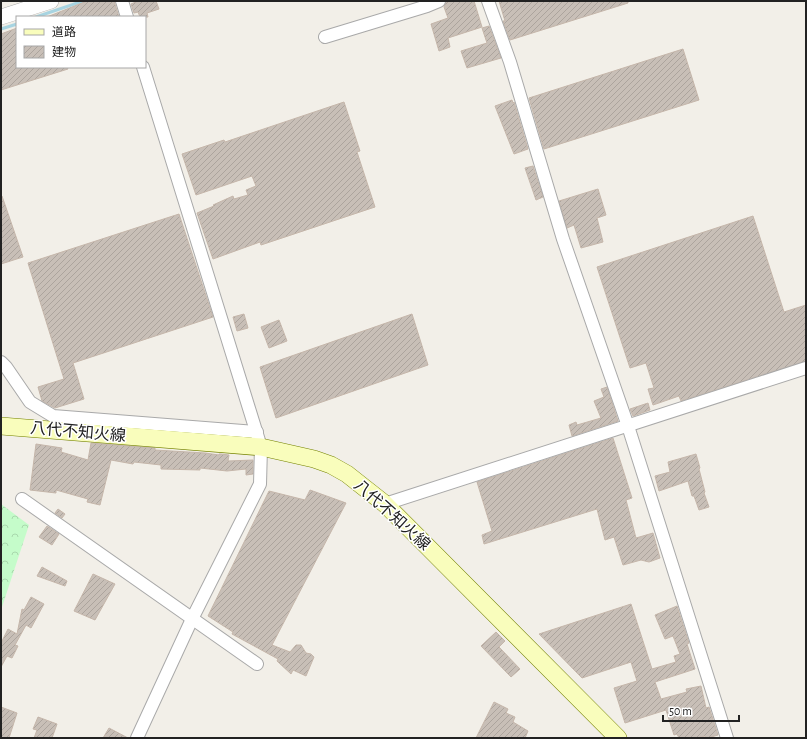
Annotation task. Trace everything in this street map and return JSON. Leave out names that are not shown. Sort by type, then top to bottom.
[{"type":"main road","name":"八代不知火線","points":[[1,426],[259,440],[331,465],[347,474],[385,504],[618,738]]},
{"type":"street","points":[[1,17],[51,1]]},
{"type":"street","points":[[122,1],[127,16]]},
{"type":"street","points":[[325,38],[439,1]]},
{"type":"street","points":[[488,1],[510,62],[563,239],[628,426],[726,738]]},
{"type":"street","points":[[137,738],[192,619],[260,484],[259,440],[142,68]]},
{"type":"street","points":[[1,362],[30,402],[52,416],[259,440]]},
{"type":"street","points":[[385,504],[806,368]]},
{"type":"street","points":[[22,499],[257,664]]},
{"type":"green space","points":[[1,504],[29,525],[1,610]]},
{"type":"building","points":[[87,1],[114,1],[119,16],[50,16]]},
{"type":"building","points":[[138,1],[156,1],[159,9],[147,13],[148,17],[140,16],[138,12],[134,13],[131,4]]},
{"type":"building","points":[[474,1],[482,27],[448,38],[450,47],[439,51],[431,24],[448,18],[444,7],[446,2]]},
{"type":"building","points":[[499,1],[628,1],[628,3],[510,40],[503,21],[505,21]]},
{"type":"building","points":[[489,26],[501,58],[467,68],[461,51],[487,43],[482,28]]},
{"type":"building","points":[[16,28],[16,68],[68,69],[1,90],[1,34]]},
{"type":"building","points":[[683,49],[699,100],[544,149],[529,98]]},
{"type":"building","points":[[512,100],[513,103],[514,102],[528,149],[514,154],[495,106]]},
{"type":"building","points":[[344,102],[360,151],[357,152],[375,207],[261,245],[260,242],[213,259],[197,213],[233,196],[234,199],[248,195],[246,190],[256,186],[252,176],[196,195],[182,154],[224,140],[225,142]]},
{"type":"building","points":[[533,166],[543,197],[536,200],[525,168]]},
{"type":"building","points":[[598,189],[606,215],[597,218],[603,242],[581,248],[574,225],[567,228],[559,201]]},
{"type":"building","points":[[1,196],[23,257],[1,264]]},
{"type":"building","points":[[179,214],[213,317],[73,363],[84,399],[55,408],[42,401],[38,387],[64,379],[28,263]]},
{"type":"building","points":[[753,216],[784,312],[806,305],[806,361],[681,401],[679,396],[653,405],[648,389],[654,388],[646,363],[630,368],[597,267]]},
{"type":"building","points":[[244,314],[248,328],[237,331],[233,317]]},
{"type":"building","points":[[412,314],[428,365],[276,418],[260,367]]},
{"type":"building","points":[[279,320],[287,341],[269,348],[261,327]]},
{"type":"building","points":[[607,387],[618,421],[572,436],[569,425],[576,422],[577,425],[601,418],[594,401],[604,397],[601,389]]},
{"type":"building","points":[[648,403],[650,410],[633,416],[630,409]]},
{"type":"building","points":[[613,438],[632,498],[626,500],[636,538],[653,533],[660,558],[649,562],[641,560],[623,565],[614,537],[605,540],[597,509],[484,544],[482,535],[492,531],[477,482]]},
{"type":"building","points":[[91,443],[155,448],[155,450],[229,455],[228,461],[253,460],[253,474],[246,475],[246,469],[227,471],[200,468],[200,470],[161,469],[161,465],[134,462],[133,464],[111,460],[100,505],[87,502],[88,499],[56,490],[56,493],[30,490],[36,444],[62,448],[61,452],[88,460]]},
{"type":"building","points":[[696,454],[704,493],[709,507],[699,510],[694,496],[692,496],[688,481],[659,491],[655,476],[670,472],[668,462]]},
{"type":"building","points":[[310,490],[346,503],[272,645],[290,652],[296,645],[301,645],[306,653],[311,654],[314,657],[306,676],[293,670],[291,674],[277,661],[278,659],[232,634],[233,632],[208,616],[269,491],[305,500]]},
{"type":"building","points":[[58,509],[65,514],[62,518],[55,513]]},
{"type":"building","points":[[47,526],[59,534],[52,545],[39,537]]},
{"type":"building","points":[[42,567],[67,581],[65,586],[37,576]]},
{"type":"building","points":[[93,574],[115,584],[95,620],[74,611]]},
{"type":"building","points":[[31,597],[44,604],[31,628],[26,625],[15,645],[18,646],[12,658],[7,656],[1,667],[1,643],[8,629],[17,634],[22,609],[24,610]]},
{"type":"building","points":[[631,604],[652,669],[676,662],[674,656],[680,654],[673,636],[665,639],[655,615],[677,606],[689,643],[687,644],[695,669],[655,682],[661,699],[687,692],[686,689],[701,686],[706,708],[709,707],[718,735],[708,738],[705,736],[697,738],[679,738],[677,734],[674,735],[666,710],[625,723],[614,688],[637,681],[631,662],[582,678],[539,634]]},
{"type":"building","points":[[496,632],[505,641],[499,647],[520,669],[511,677],[481,646]]},
{"type":"building","points":[[494,702],[508,709],[506,713],[515,717],[513,722],[528,731],[525,738],[476,738]]},
{"type":"building","points":[[1,707],[17,713],[9,738],[1,738]]},
{"type":"building","points":[[38,717],[57,724],[52,738],[34,738],[37,730],[33,729]]},
{"type":"building","points":[[109,728],[128,738],[103,738]]},
{"type":"waterway","points":[[39,16],[83,1]]},
{"type":"waterway","points":[[1,29],[16,24]]}]
